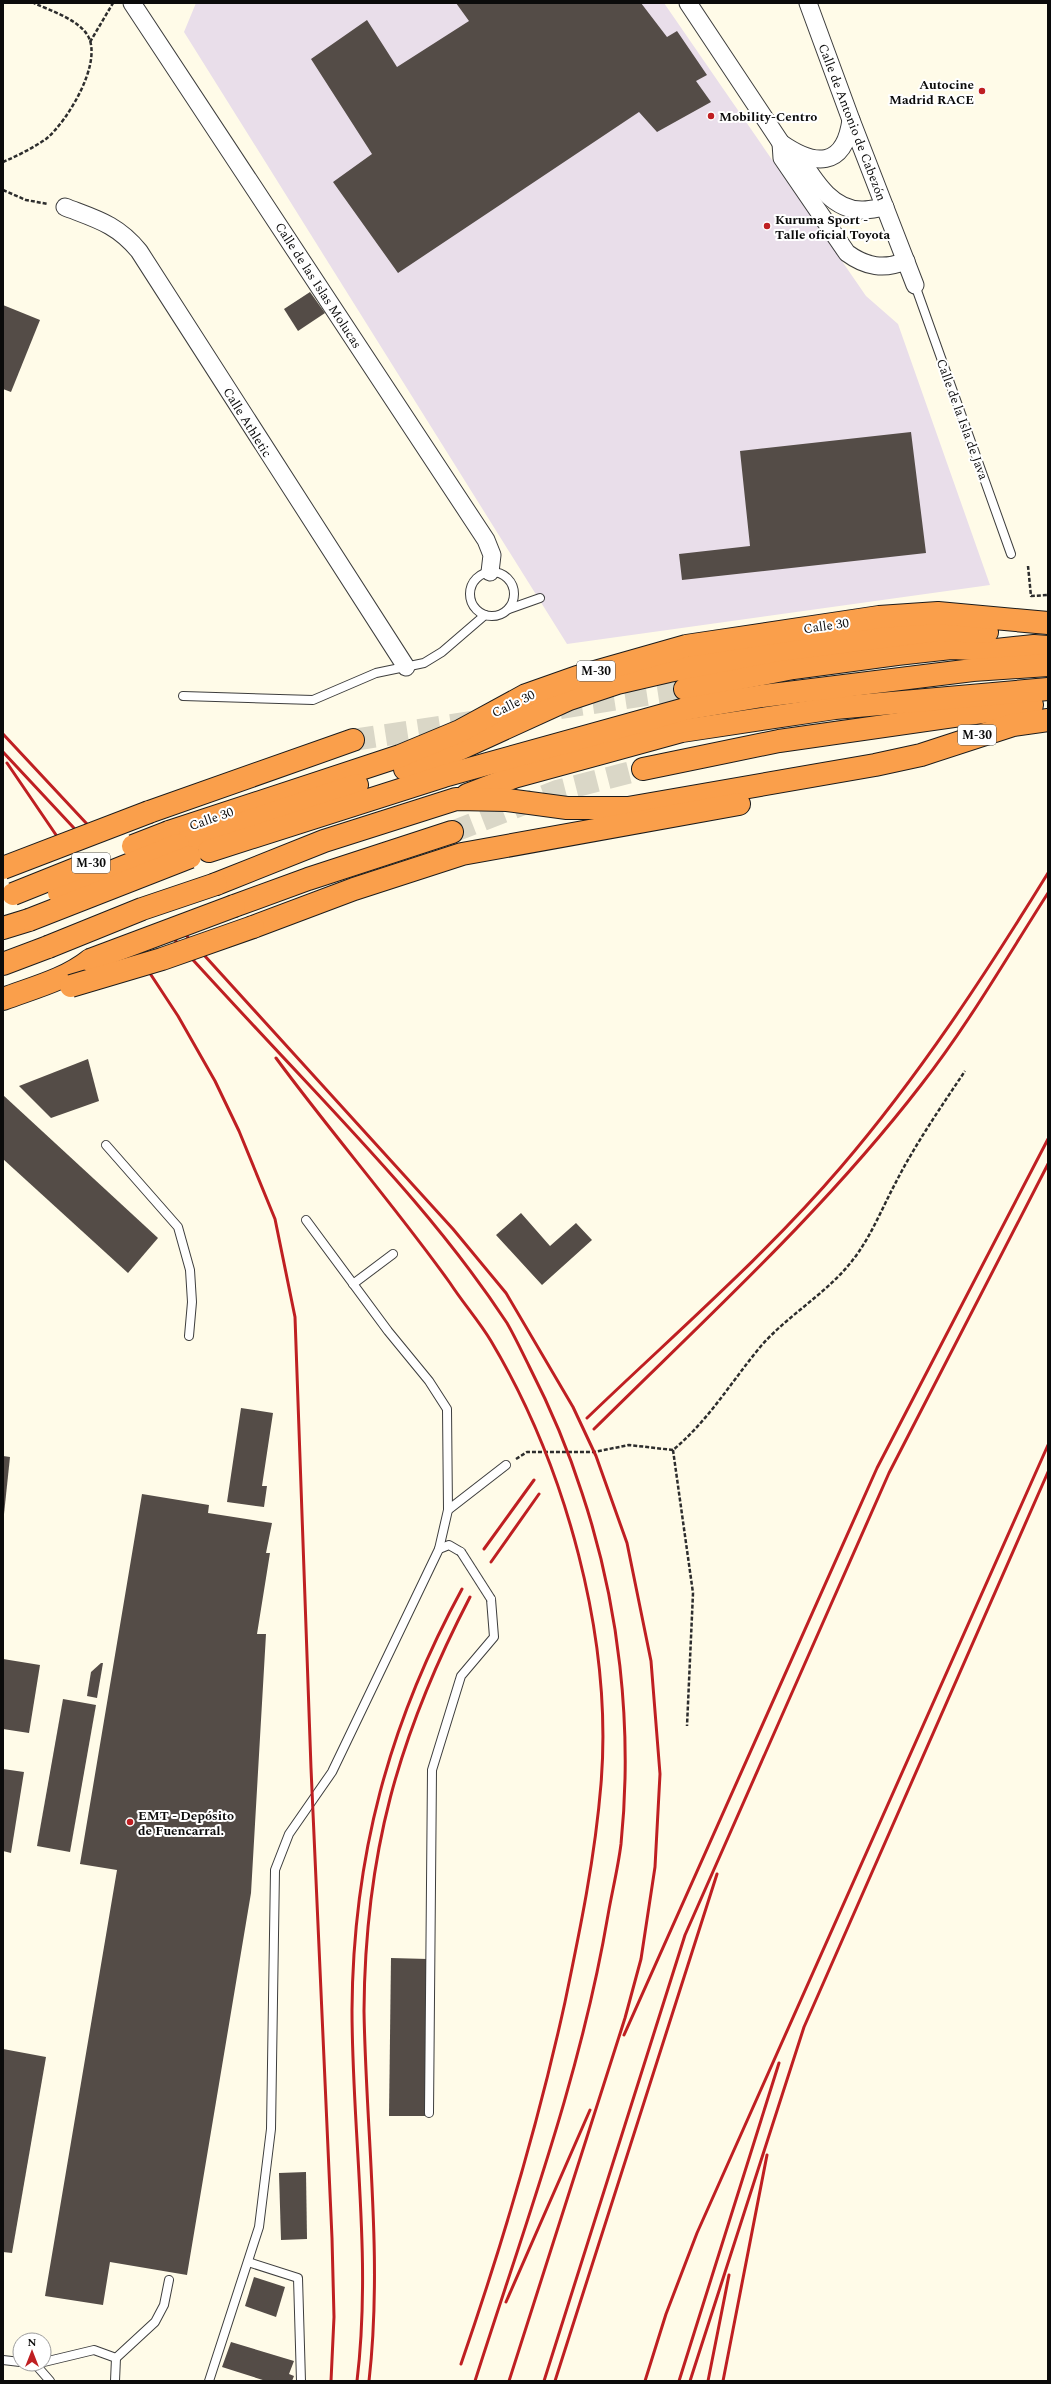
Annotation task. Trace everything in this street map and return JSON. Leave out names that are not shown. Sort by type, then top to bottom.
[{"type":"highway","name":"Calle 30","points":[[14,907],[179,845],[361,768],[400,756],[460,731],[526,695],[570,679],[686,646],[879,618],[938,613],[1048,623]]},
{"type":"highway","points":[[3,928],[14,907],[179,845],[453,752],[569,699],[624,682],[779,650],[938,630],[1048,637]]},
{"type":"highway","points":[[685,689],[793,668],[951,648],[996,650],[1034,646],[1048,647]]},
{"type":"highway","points":[[996,650],[1048,664]]},
{"type":"highway","points":[[179,845],[444,776],[685,709],[762,696],[957,672],[1048,664]]},
{"type":"highway","points":[[643,769],[780,741],[1047,704]]},
{"type":"highway","points":[[456,799],[514,777],[682,731],[836,708],[1047,704]]},
{"type":"highway","name":"M-30","points":[[3,964],[142,909],[216,884],[324,842],[456,799],[507,800],[567,808],[628,808],[908,758],[1013,725],[1047,704]]},
{"type":"highway","points":[[3,868],[149,812],[353,740]]},
{"type":"highway","points":[[3,990],[66,976],[162,959],[354,889],[462,854],[683,816],[852,783],[908,758]]},
{"type":"highway","points":[[3,1010],[78,970],[90,960],[308,879],[452,832]]},
{"type":"highway","points":[[3,999],[66,976]]},
{"type":"street","name":"Calle de las Islas Molucas","points":[[132,3],[486,540],[493,561],[490,572]]},
{"type":"street","points":[[688,3],[781,143],[798,155],[813,160],[826,158],[836,153],[847,138],[851,120]]},
{"type":"street","name":"Calle de Antonio de Cabezón","points":[[808,3],[851,120],[915,285]]},
{"type":"street","points":[[781,143],[782,158],[847,253],[858,261],[875,267],[894,266],[906,261]]},
{"type":"street","points":[[798,155],[813,177],[836,202],[850,208],[862,210],[885,207]]},
{"type":"street","name":"Calle Athletic","points":[[65,207],[111,225],[127,236],[139,251],[406,667]]},
{"type":"lane","name":"Calle de la Isla de Java","points":[[915,285],[1011,554]]},
{"type":"lane","points":[[509,608],[514,595],[510,581],[504,576],[490,572],[477,578],[470,592],[474,606],[485,615],[498,615],[509,608],[540,598]]},
{"type":"lane","points":[[183,696],[313,700],[376,674],[424,663],[442,652],[485,615]]},
{"type":"lane","points":[[106,1145],[178,1227],[190,1270],[192,1302],[189,1336]]},
{"type":"lane","points":[[209,2381],[259,2227],[271,2129],[275,1870],[289,1834],[332,1772],[439,1549],[448,1510],[447,1409],[429,1381],[353,1284],[306,1220]]},
{"type":"lane","points":[[353,1284],[394,1254]]},
{"type":"lane","points":[[448,1510],[506,1465]]},
{"type":"lane","points":[[429,2113],[432,1770],[461,1676],[494,1637],[491,1599],[461,1552],[449,1545],[439,1549]]},
{"type":"lane","points":[[248,2262],[298,2278],[301,2381]]},
{"type":"lane","points":[[115,2381],[116,2358],[155,2322],[164,2304],[169,2280]]},
{"type":"lane","points":[[52,2360],[94,2350],[116,2358]]},
{"type":"lane","points":[[43,2372],[50,2381]]},
{"type":"path","points":[[3,162],[46,138],[70,110],[85,81],[90,60],[90,42],[88,36],[75,23],[34,3]]},
{"type":"path","points":[[90,42],[113,3]]},
{"type":"path","points":[[3,190],[26,200],[65,207]]},
{"type":"path","points":[[1028,566],[1031,596],[1048,595]]},
{"type":"path","points":[[506,1465],[527,1452],[594,1452],[629,1445],[673,1450],[696,1431],[762,1345],[833,1282],[852,1261],[872,1231],[896,1181],[916,1146],[965,1071]]},
{"type":"path","points":[[673,1450],[692,1593],[687,1726]]},
{"type":"shaded area","points":[[196,3],[664,3],[866,296],[898,324],[990,585],[567,644],[184,32]]},
{"type":"building","points":[[456,3],[641,3],[667,37],[677,31],[707,75],[696,81],[711,102],[657,132],[639,112],[398,273],[333,182],[372,154],[311,59],[367,20],[397,67],[469,21]]},
{"type":"building","points":[[310,292],[325,313],[298,331],[284,309]]},
{"type":"building","points":[[3,305],[40,320],[11,392],[3,389]]},
{"type":"building","points":[[911,432],[926,553],[682,580],[679,554],[750,546],[740,451]]},
{"type":"building","points":[[88,1059],[99,1101],[51,1118],[19,1086]]},
{"type":"building","points":[[3,1095],[158,1238],[128,1273],[3,1159]]},
{"type":"building","points":[[521,1213],[550,1246],[576,1223],[592,1240],[542,1285],[496,1235]]},
{"type":"building","points":[[241,1408],[273,1413],[262,1486],[267,1486],[264,1507],[227,1502]]},
{"type":"building","points":[[3,1456],[10,1457],[4,1514],[3,1514]]},
{"type":"building","points":[[142,1494],[209,1505],[208,1513],[272,1523],[266,1553],[270,1553],[257,1634],[266,1634],[251,1893],[187,2275],[110,2262],[103,2305],[45,2296],[117,1870],[80,1864]]},
{"type":"building","points":[[3,1659],[40,1665],[29,1733],[3,1729]]},
{"type":"building","points":[[103,1663],[97,1698],[87,1696],[91,1672]]},
{"type":"building","points":[[63,1699],[96,1705],[70,1852],[37,1846]]},
{"type":"building","points":[[3,1769],[24,1772],[11,1853],[3,1851]]},
{"type":"building","points":[[391,1958],[428,1959],[426,2116],[389,2116]]},
{"type":"building","points":[[3,2049],[46,2057],[12,2253],[3,2252]]},
{"type":"building","points":[[306,2172],[307,2239],[281,2240],[279,2173]]},
{"type":"building","points":[[254,2277],[285,2287],[276,2317],[245,2306]]},
{"type":"building","points":[[231,2342],[294,2361],[289,2374],[294,2376],[292,2381],[266,2381],[222,2367]]},
{"type":"tunnel","points":[[560,708],[685,689]]},
{"type":"tunnel","points":[[353,740],[472,722]]},
{"type":"tunnel","points":[[452,832],[557,791],[643,769]]},
{"type":"railway","points":[[3,734],[101,839]]},
{"type":"railway","points":[[3,752],[87,842]]},
{"type":"railway","points":[[7,763],[67,851]]},
{"type":"railway","points":[[587,1418],[717,1296],[781,1233],[841,1167],[870,1132],[924,1061],[975,987],[1048,873]]},
{"type":"railway","points":[[594,1429],[763,1263],[845,1176],[884,1131],[955,1039],[1048,893]]},
{"type":"railway","points":[[184,933],[453,1229],[506,1293],[573,1407],[596,1456],[627,1543],[651,1661],[660,1774],[655,1867],[641,1959],[625,2018],[509,2381]]},
{"type":"railway","points":[[174,939],[414,1200],[462,1260],[507,1323],[544,1397],[565,1444],[595,1535],[605,1578],[614,1622],[624,1710],[624,1800],[620,1853],[597,1975],[583,2034],[550,2150],[475,2381]]},
{"type":"railway","points":[[134,949],[178,1016],[215,1081],[239,1131],[275,1219],[295,1317],[311,1768],[332,2238],[334,2317],[331,2381]]},
{"type":"railway","points":[[276,1058],[429,1254],[491,1341],[518,1390],[542,1443],[562,1498],[579,1555],[591,1613],[599,1671],[603,1728],[601,1784],[595,1839],[586,1894],[565,2002],[543,2094],[505,2230],[461,2364]]},
{"type":"railway","points":[[624,2035],[877,1468],[1048,1139]]},
{"type":"railway","points":[[544,2381],[685,1935],[889,1473],[1048,1164]]},
{"type":"railway","points":[[645,2381],[666,2314],[697,2233],[1048,1445]]},
{"type":"railway","points":[[690,2381],[804,2027],[1048,1472]]},
{"type":"railway","points":[[484,1549],[534,1480]]},
{"type":"railway","points":[[491,1562],[539,1494]]},
{"type":"railway","points":[[357,2381],[363,2288],[352,2010],[354,1953],[359,1899],[368,1845],[380,1792],[395,1741],[414,1690],[436,1639],[462,1589]]},
{"type":"railway","points":[[369,2381],[373,2335],[374,2242],[364,2011],[366,1954],[371,1900],[379,1848],[390,1797],[405,1748],[423,1698],[470,1597]]},
{"type":"railway","points":[[555,2381],[717,1874]]},
{"type":"railway","points":[[679,2381],[779,2063]]},
{"type":"railway","points":[[506,2302],[590,2110]]},
{"type":"railway","points":[[723,2381],[767,2155]]},
{"type":"railway","points":[[708,2381],[729,2275]]},
{"type":"place","name":"Autocine Madrid RACE","points":[[982,91]]},
{"type":"place","name":"Mobility-Centro","points":[[711,116]]},
{"type":"place","name":"Kuruma Sport - Talle oficial Toyota","points":[[767,226]]},
{"type":"place","name":"EMT - Depósito de Fuencarral.","points":[[130,1822]]}]
